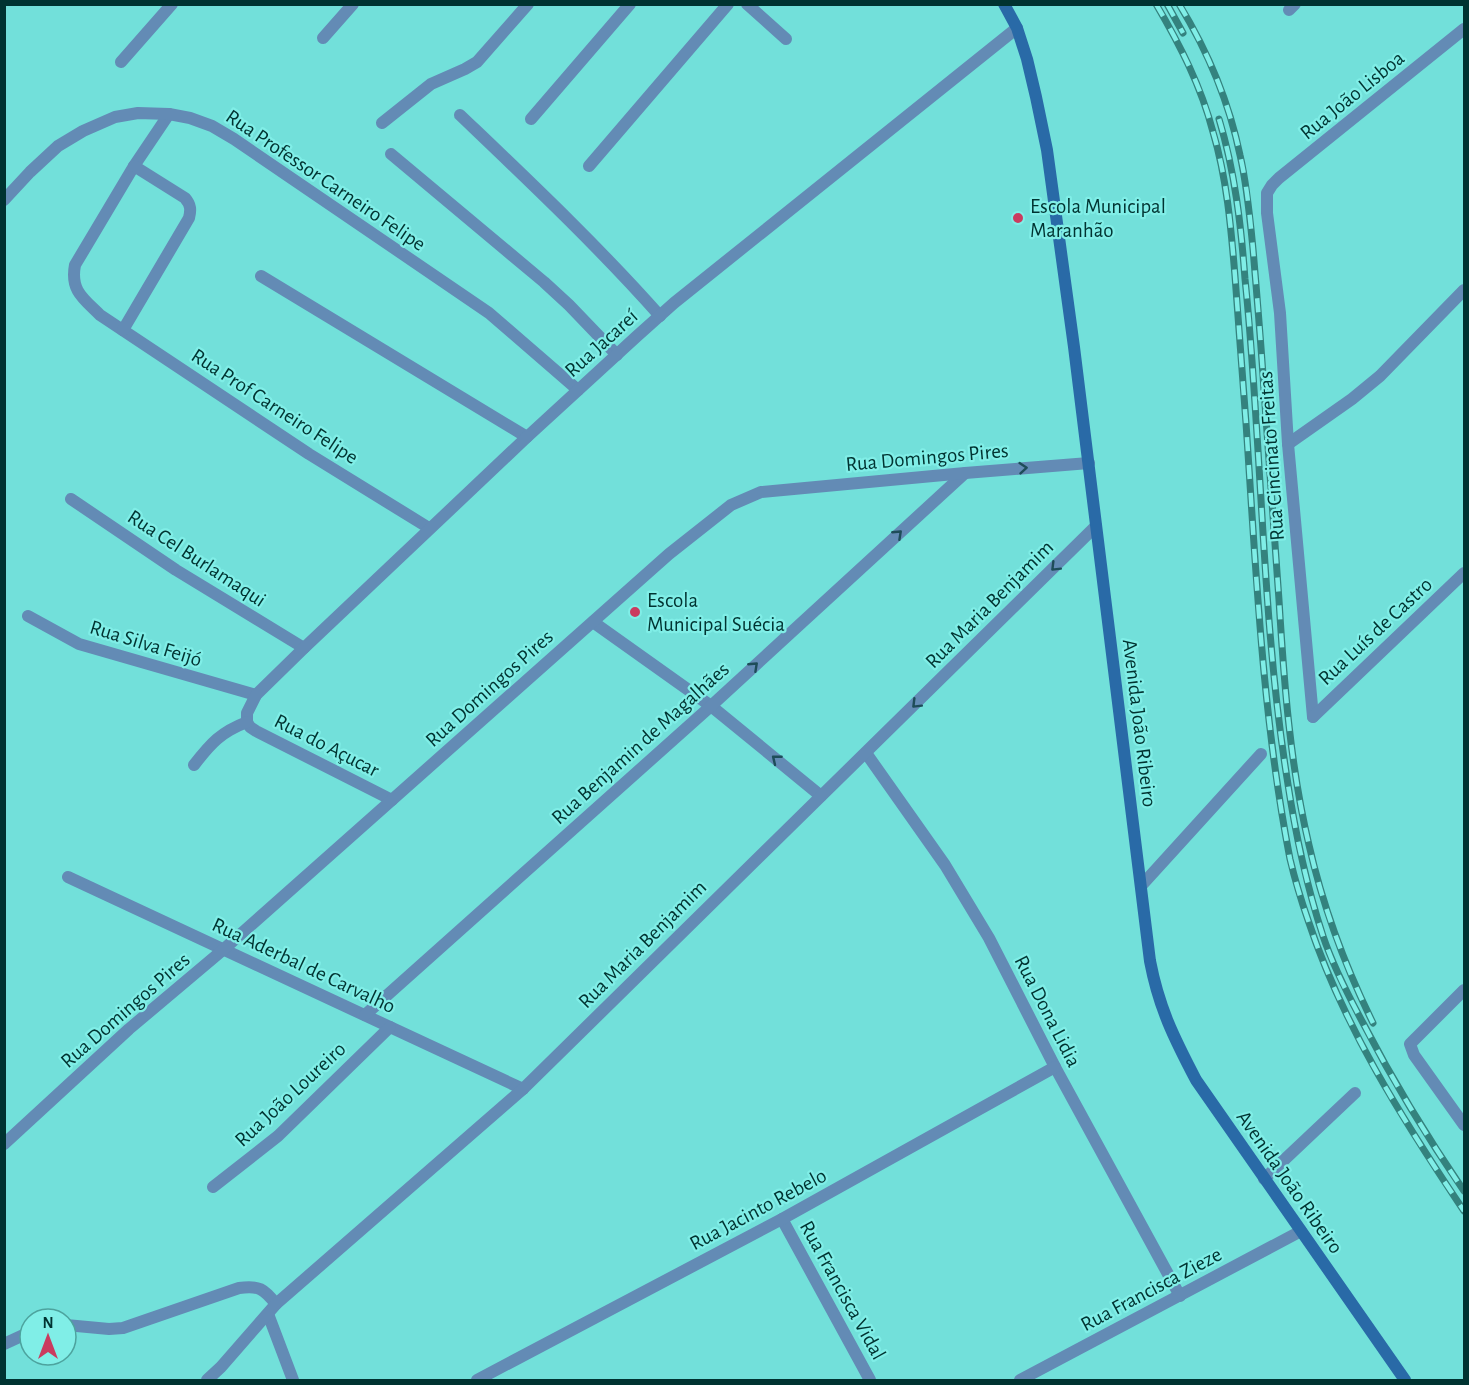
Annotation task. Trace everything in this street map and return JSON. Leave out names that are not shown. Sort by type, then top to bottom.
[{"type":"main road","name":"Avenida João Ribeiro","points":[[1004,4],[1017,28],[1036,97],[1047,150],[1073,336],[1150,961],[1160,1003],[1166,1021],[1196,1080],[1405,1380]]},
{"type":"street","points":[[121,62],[172,4]]},
{"type":"street","points":[[323,38],[353,4]]},
{"type":"street","points":[[382,123],[430,84],[477,62],[528,4]]},
{"type":"street","points":[[531,119],[630,4]]},
{"type":"street","points":[[589,166],[728,4]]},
{"type":"street","points":[[747,4],[786,39]]},
{"type":"street","name":"Rua Jacareí","points":[[247,722],[247,713],[256,695],[429,528],[660,316],[1017,28]]},
{"type":"street","name":"Rua João Lisboa","points":[[1267,193],[1279,178],[1464,29]]},
{"type":"street","name":"Rua Professor Carneiro Felipe","points":[[4,200],[58,146],[83,131],[115,117],[138,113],[168,114],[190,118],[212,126],[243,146],[489,313],[578,390]]},
{"type":"street","name":"Rua Prof Carneiro Felipe","points":[[168,114],[75,265],[73,277],[80,296],[100,315],[309,454],[429,528]]},
{"type":"street","points":[[460,115],[629,281],[660,316]]},
{"type":"street","points":[[391,154],[569,304],[617,355]]},
{"type":"street","points":[[123,330],[191,211],[190,204],[185,198],[134,166]]},
{"type":"street","name":"Rua Cincinato Freitas","points":[[1267,193],[1266,213],[1280,313],[1288,444],[1312,717]]},
{"type":"street","points":[[261,276],[527,437]]},
{"type":"street","points":[[1288,444],[1352,399],[1380,376],[1464,290]]},
{"type":"street","name":"Rua Domingos Pires","points":[[4,1144],[129,1029],[224,949],[669,554],[731,505],[761,492],[965,472],[1089,463]]},
{"type":"street","name":"Rua Benjamin de Magalhães","points":[[365,1015],[711,706],[965,472]]},
{"type":"street","name":"Rua Cel Burlamaqui","points":[[71,499],[176,570],[304,648]]},
{"type":"street","name":"Rua Maria Benjamim","points":[[207,1380],[272,1309],[523,1089],[1096,526]]},
{"type":"street","name":"Rua Luís de Castro","points":[[1312,717],[1464,573]]},
{"type":"street","name":"Rua Silva Feijó","points":[[28,616],[79,644],[256,695]]},
{"type":"street","points":[[593,621],[711,706],[821,796]]},
{"type":"street","points":[[194,765],[218,738],[232,728],[247,722]]},
{"type":"street","name":"Rua do Açucar","points":[[247,722],[256,732],[392,800]]},
{"type":"street","name":"Rua Dona Lidia","points":[[866,753],[925,837],[989,938],[1055,1067],[1180,1296]]},
{"type":"street","points":[[1141,886],[1261,754]]},
{"type":"street","name":"Rua Aderbal de Carvalho","points":[[68,877],[523,1089]]},
{"type":"street","points":[[1464,990],[1410,1044],[1414,1055],[1464,1125]]},
{"type":"street","name":"Rua João Loureiro","points":[[213,1187],[278,1136],[390,1026]]},
{"type":"street","name":"Rua Jacinto Rebelo","points":[[477,1380],[782,1219],[1055,1067]]},
{"type":"street","points":[[1263,1179],[1355,1093]]},
{"type":"street","name":"Rua Francisca Vidal","points":[[782,1219],[870,1380]]},
{"type":"street","name":"Rua Francisca Zieze","points":[[1020,1380],[1301,1231]]},
{"type":"street","points":[[78,1326],[123,1328],[238,1288],[250,1286],[259,1288],[266,1292],[293,1380]]},
{"type":"street","points":[[4,1344],[18,1338]]},
{"type":"railway","points":[[1156,4],[1196,82],[1218,150],[1225,186],[1235,276],[1266,696],[1280,805],[1292,867],[1322,959],[1357,1035],[1397,1107],[1464,1211]]},
{"type":"railway","points":[[1167,4],[1183,33]]},
{"type":"railway","points":[[1179,4],[1216,77],[1230,116],[1242,166],[1253,249],[1283,662],[1297,784],[1309,845],[1328,914],[1353,980],[1373,1023]]},
{"type":"railway","points":[[1219,119],[1233,179],[1242,239],[1275,689],[1287,778],[1302,858],[1323,936],[1346,991],[1398,1087],[1464,1191]]},
{"type":"place","name":"Escola Municipal Maranhão","points":[[1018,218]]},
{"type":"place","name":"Escola Municipal Suécia","points":[[635,612]]}]
